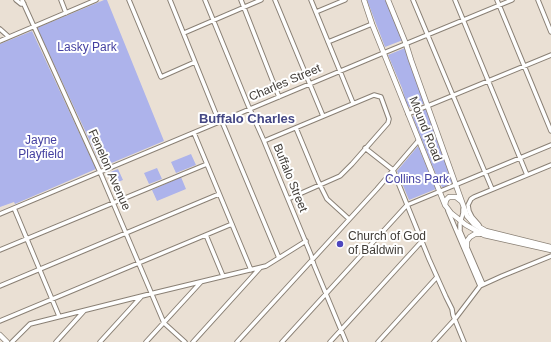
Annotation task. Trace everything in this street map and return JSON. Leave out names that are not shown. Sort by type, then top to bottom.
[{"type":"main road","name":"Mound Road","points":[[364,0],[372,24],[445,204]]},
{"type":"main road","name":"Mound Road","points":[[388,0],[406,44],[463,207]]},
{"type":"main road","points":[[461,201],[456,197],[449,197],[445,204],[451,213],[472,229],[551,250]]},
{"type":"main road","points":[[463,207],[467,216],[485,233]]},
{"type":"main road","points":[[467,247],[467,241],[471,236],[485,233]]},
{"type":"main road","points":[[542,247],[551,247]]},
{"type":"main road","points":[[1,337],[7,342]]},
{"type":"street","points":[[16,0],[22,5],[23,2]]},
{"type":"street","points":[[61,0],[66,13]]},
{"type":"street","points":[[0,41],[96,0]]},
{"type":"street","points":[[129,0],[161,77],[195,62]]},
{"type":"street","points":[[170,0],[218,119],[223,124],[279,258]]},
{"type":"street","name":"Buffalo Street","points":[[205,0],[306,241],[346,342]]},
{"type":"street","points":[[241,0],[279,97]]},
{"type":"street","points":[[184,33],[261,0]]},
{"type":"street","points":[[275,0],[323,116]]},
{"type":"street","points":[[311,0],[353,104]]},
{"type":"street","points":[[316,12],[344,0]]},
{"type":"street","points":[[413,0],[492,190]]},
{"type":"street","points":[[455,0],[527,175]]},
{"type":"street","points":[[497,0],[551,131]]},
{"type":"street","name":"Charles Street","points":[[0,214],[384,52],[512,0]]},
{"type":"street","points":[[538,0],[551,32]]},
{"type":"street","name":"Fenelon Avenue","points":[[23,2],[100,172],[164,323],[185,342]]},
{"type":"street","points":[[328,42],[372,24]]},
{"type":"street","points":[[0,29],[9,37]]},
{"type":"street","points":[[408,114],[551,55]]},
{"type":"street","points":[[264,141],[374,95],[381,97],[389,118],[388,122],[366,148],[340,176],[288,199]]},
{"type":"street","points":[[296,128],[327,199],[349,219]]},
{"type":"street","points":[[194,133],[251,270]]},
{"type":"street","points":[[237,342],[419,140]]},
{"type":"street","points":[[282,342],[407,205],[551,145]]},
{"type":"street","points":[[366,148],[393,170],[437,277],[452,309],[464,342]]},
{"type":"street","points":[[0,250],[207,164]]},
{"type":"street","points":[[485,233],[469,212],[468,205],[473,197],[551,165]]},
{"type":"street","points":[[0,286],[219,194]]},
{"type":"street","name":"Mound Road","points":[[445,204],[482,285]]},
{"type":"street","name":"Mound Road","points":[[463,207],[460,231],[482,285]]},
{"type":"street","points":[[14,208],[59,316]]},
{"type":"street","points":[[0,321],[232,224]]},
{"type":"street","points":[[206,235],[223,276]]},
{"type":"street","points":[[12,342],[28,325],[59,316],[260,268],[266,266],[306,241]]},
{"type":"street","points":[[330,342],[422,241]]},
{"type":"street","points":[[434,342],[455,319],[482,285],[551,256]]},
{"type":"street","points":[[193,342],[260,268]]},
{"type":"street","points":[[378,342],[437,277]]},
{"type":"street","points":[[146,342],[201,282]]},
{"type":"street","points":[[100,342],[142,296]]},
{"type":"street","points":[[56,342],[84,310]]},
{"type":"green space","name":"Lasky Park","points":[[107,0],[164,141],[102,167],[37,28]]},
{"type":"green space","points":[[367,0],[387,0],[403,40],[385,47]]},
{"type":"green space","name":"Jayne Playfield","points":[[32,31],[96,169],[15,204],[14,202],[0,207],[0,44]]},
{"type":"green space","points":[[405,48],[425,103],[412,109],[406,102],[402,88],[388,55]]},
{"type":"green space","points":[[426,109],[453,182],[444,187],[442,187],[439,182],[413,118],[414,114]]},
{"type":"green space","name":"Collins Park","points":[[418,146],[436,189],[409,200],[397,171]]},
{"type":"green space","points":[[191,154],[196,165],[176,173],[171,162]]},
{"type":"green space","points":[[157,168],[162,179],[149,184],[144,173]]},
{"type":"green space","points":[[118,169],[123,180],[113,184],[108,173]]},
{"type":"green space","points":[[181,177],[186,189],[157,201],[152,190]]},
{"type":"place","name":"Church of God of Baldwin","points":[[340,244]]},
{"type":"district","name":"Buffalo Charles","points":[[247,119]]}]
